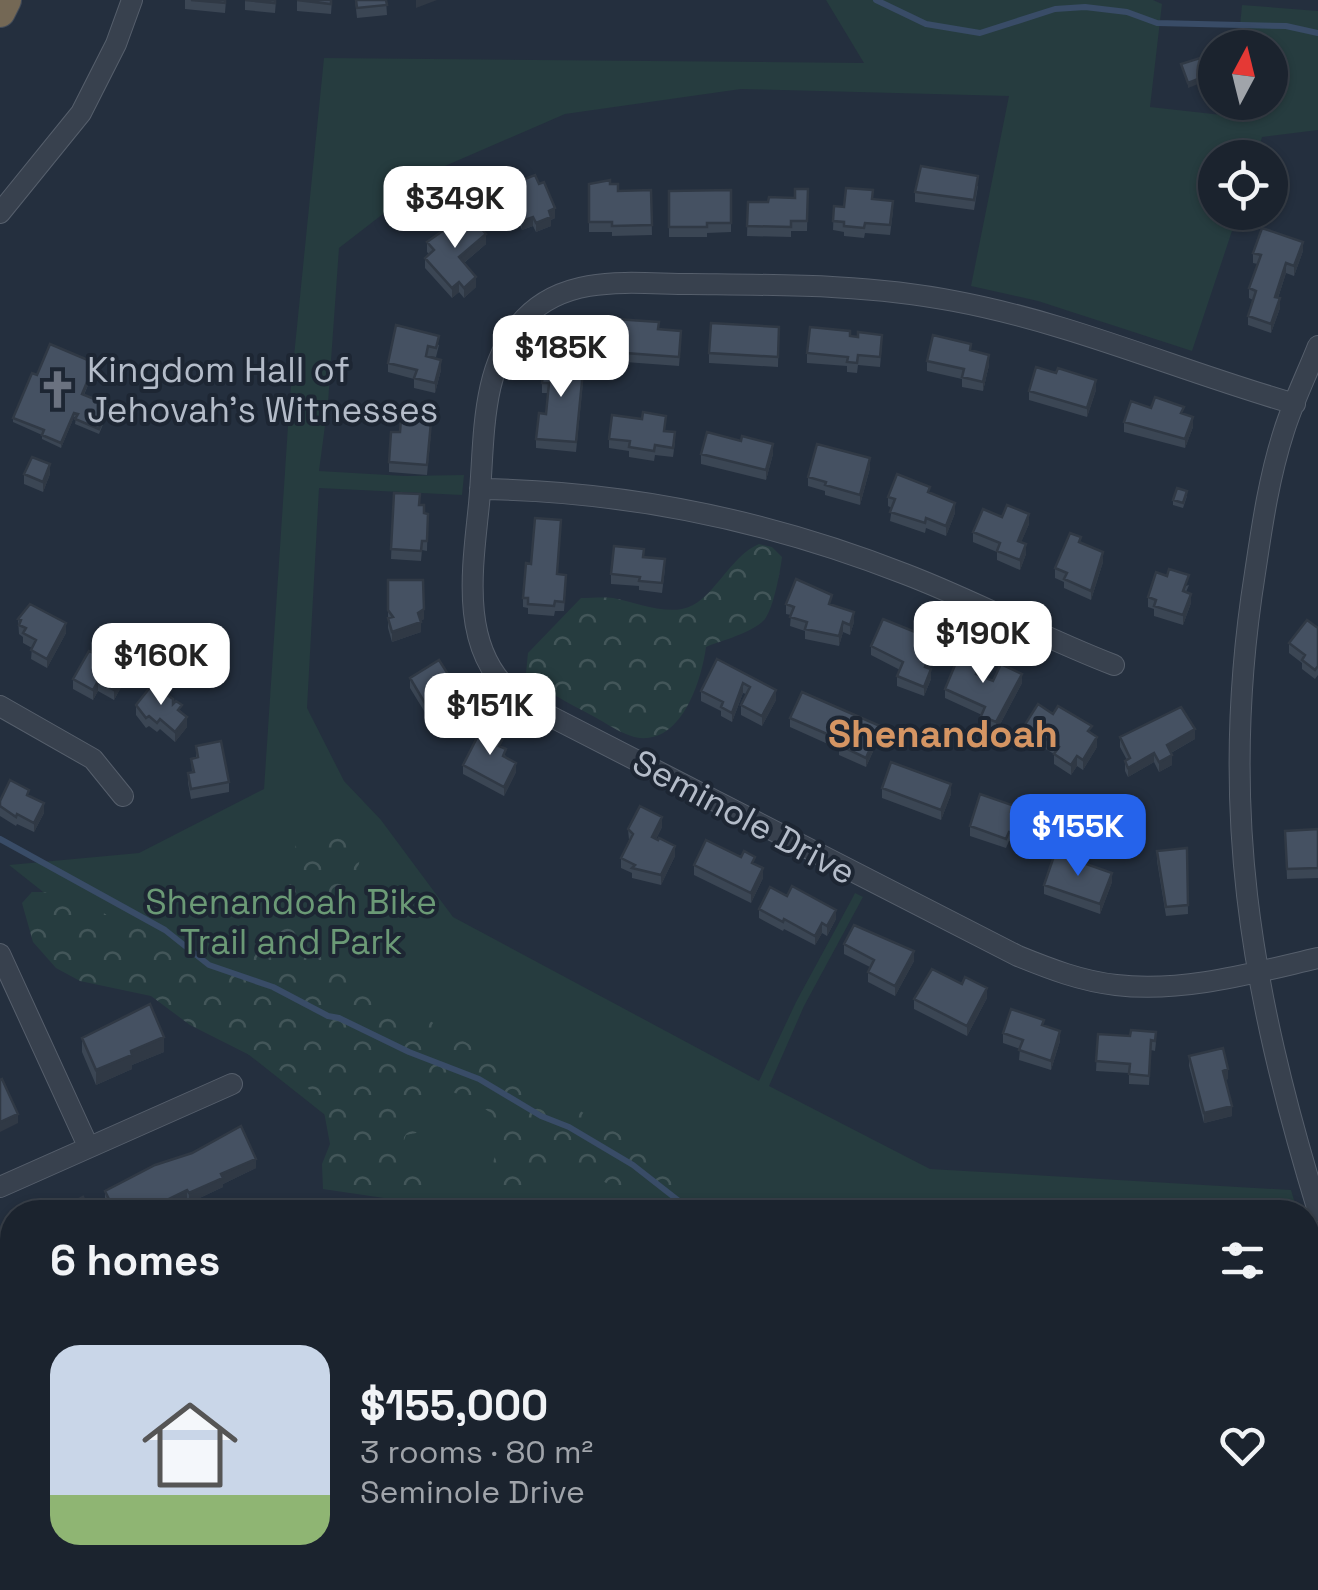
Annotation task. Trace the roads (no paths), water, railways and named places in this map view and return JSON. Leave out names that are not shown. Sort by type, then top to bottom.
[{"type":"highway","points":[[0,12],[6,0]]},
{"type":"street","points":[[0,213],[81,113],[116,44],[132,0]]},
{"type":"street","name":"Seminole Drive","points":[[1294,404],[1096,337],[918,294],[812,285],[582,286],[538,307],[511,334],[499,355],[490,383],[473,604],[480,643],[502,681],[542,712],[965,931],[1056,971],[1077,978],[1159,987],[1318,958]]},
{"type":"street","points":[[1315,1200],[1269,1036],[1257,972],[1239,837],[1239,724],[1248,614],[1264,518],[1284,432],[1318,346]]},
{"type":"street","points":[[480,489],[615,499],[788,533],[907,574],[1042,637],[1114,665]]},
{"type":"street","points":[[0,706],[93,759],[122,796]]},
{"type":"street","points":[[0,954],[88,1146]]},
{"type":"street","points":[[0,1187],[232,1084]]},
{"type":"waterway","points":[[876,0],[926,24],[980,33],[1055,9],[1085,7],[1127,12],[1157,23],[1286,26],[1318,33]]},
{"type":"waterway","points":[[0,839],[165,930],[209,965],[273,987],[328,1016],[479,1079],[633,1165],[678,1200]]},
{"type":"place","name":"Kingdom Hall of Jehovah's Witnesses","points":[[57,390]]},
{"type":"district","name":"Shenandoah","points":[[943,734]]},
{"type":"park label","name":"Shenandoah Bike Trail and Park","points":[[291,922]]}]
